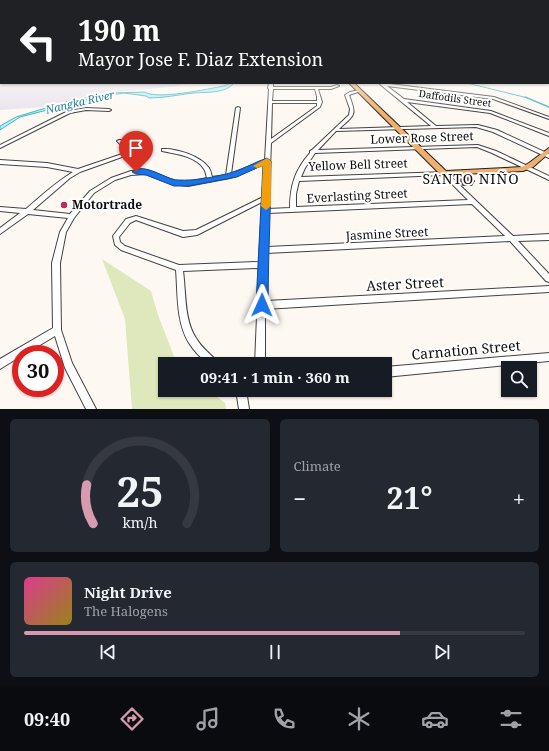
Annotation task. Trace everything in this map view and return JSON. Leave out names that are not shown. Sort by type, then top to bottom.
[{"type":"main road","points":[[352,84],[444,173],[528,168],[548,153]]},
{"type":"street","points":[[260,357],[263,250],[267,197],[267,161],[271,84]]},
{"type":"street","points":[[383,84],[434,126]]},
{"type":"street","points":[[389,84],[494,98],[549,118]]},
{"type":"street","points":[[270,88],[316,88],[337,86]]},
{"type":"street","points":[[268,143],[319,106],[320,102],[316,88]]},
{"type":"street","points":[[292,210],[292,192],[296,179],[312,152],[352,112],[347,96],[351,93],[359,91]]},
{"type":"street","name":"Daffodils Street","points":[[402,100],[491,112],[549,135]]},
{"type":"street","points":[[270,102],[320,102]]},
{"type":"street","points":[[228,177],[238,108]]},
{"type":"street","points":[[0,147],[69,112],[86,109],[109,110]]},
{"type":"street","points":[[335,130],[396,127],[482,126],[548,153]]},
{"type":"street","points":[[0,231],[28,211],[47,194],[78,171],[130,152],[119,141]]},
{"type":"street","name":"Lower Rose Street","points":[[312,152],[478,146],[549,178]]},
{"type":"street","points":[[164,150],[191,158],[202,164],[207,169],[210,180]]},
{"type":"street","points":[[91,409],[68,365],[57,330],[55,279],[56,263],[63,232],[72,216],[92,192],[113,179],[131,173],[147,172],[174,183],[181,184],[228,177],[241,173],[267,161]]},
{"type":"street","points":[[0,162],[47,165],[78,171]]},
{"type":"street","points":[[444,173],[512,239],[549,279]]},
{"type":"street","name":"Yellow Bell Street","points":[[296,179],[444,173]]},
{"type":"street","points":[[263,265],[179,268],[123,248],[116,239],[128,221],[136,218],[182,234],[197,232],[267,197]]},
{"type":"street","name":"Everlasting Street","points":[[266,211],[473,202]]},
{"type":"street","points":[[0,209],[72,216]]},
{"type":"street","name":"Jasmine Street","points":[[263,250],[549,237]]},
{"type":"street","points":[[179,268],[184,318],[190,336],[197,347],[207,357]]},
{"type":"street","name":"Aster Street","points":[[262,305],[549,289]]},
{"type":"street","points":[[0,364],[57,330]]},
{"type":"street","name":"Carnation Street","points":[[392,371],[549,357]]},
{"type":"street","points":[[242,397],[244,409]]},
{"type":"shaded area","points":[[0,84],[188,84],[94,94],[45,107],[0,110]]},
{"type":"green space","points":[[102,259],[151,291],[158,315],[174,357],[158,357],[158,397],[217,397],[225,403],[226,409],[132,409],[125,319]]},
{"type":"water","points":[[233,84],[226,89],[215,92],[155,98],[124,93],[98,97],[20,117],[0,130],[0,126],[16,117],[69,101],[110,93],[145,92],[160,95],[183,93]]},
{"type":"building","points":[[460,176],[470,176],[475,181],[466,182]]},
{"type":"waterway","points":[[471,84],[527,98]]},
{"type":"waterway","points":[[527,98],[549,107]]},
{"type":"slow traffic","points":[[257,166],[267,161],[266,206]]},
{"type":"place","name":"Motortrade","points":[[64,205]]},
{"type":"district","name":"SANTO NIÑO","points":[[471,179]]},
{"type":"route","points":[[136,172],[147,172],[174,183],[188,184],[228,177],[241,173],[267,161],[267,197],[263,250],[262,305]]},
{"type":"water label","name":"Nangka River","points":[[80,102]]}]
